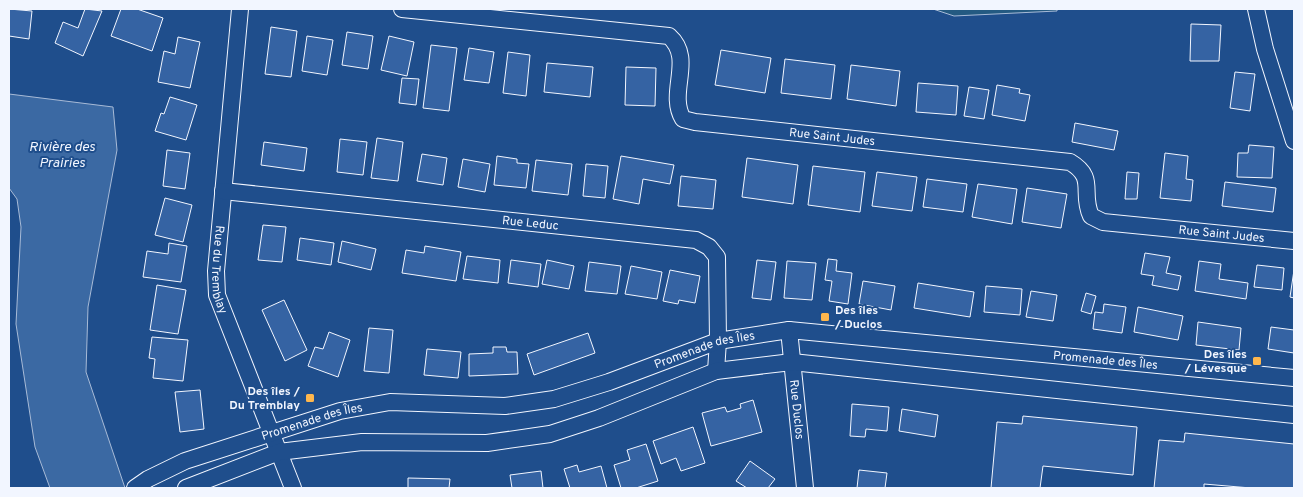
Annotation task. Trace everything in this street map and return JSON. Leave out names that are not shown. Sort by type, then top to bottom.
[{"type":"street","name":"Rue du Tremblay","points":[[240,9],[216,270],[217,295],[293,488]]},
{"type":"street","name":"Rue Saint Judes","points":[[402,9],[669,36],[676,43],[682,56],[677,110],[683,119],[695,122],[1070,162],[1082,169],[1087,180],[1086,200],[1091,216],[1103,222],[1294,241]]},
{"type":"street","points":[[1256,9],[1265,49],[1294,142]]},
{"type":"street","name":"Rue Leduc","points":[[223,191],[696,240],[710,246],[717,257],[718,341],[716,371]]},
{"type":"street","name":"Promenade des Îles","points":[[135,488],[148,478],[185,461],[340,410],[390,402],[505,406],[554,399],[609,382],[718,341],[789,330],[1294,378]]},
{"type":"street","name":"Rue Duclos","points":[[789,330],[805,488]]},
{"type":"street","name":"Promenade des Îles","points":[[186,488],[279,452],[362,442],[487,442],[550,434],[599,418],[716,371],[792,362],[1294,415]]},
{"type":"shaded area","points":[[933,9],[1057,9],[1057,11],[954,16]]},
{"type":"water","name":"Rivière des Prairies","points":[[9,94],[113,107],[117,150],[88,307],[86,372],[125,488],[50,488],[35,447],[16,324],[21,227],[17,199],[9,188]]},
{"type":"building","points":[[9,9],[32,11],[29,39],[9,36]]},
{"type":"building","points":[[85,9],[102,11],[83,56],[55,43],[63,22],[78,28]]},
{"type":"building","points":[[121,9],[137,9],[163,18],[152,51],[111,36]]},
{"type":"building","points":[[1191,24],[1221,25],[1219,61],[1190,61]]},
{"type":"building","points":[[271,27],[297,31],[291,77],[265,74]]},
{"type":"building","points":[[347,32],[373,36],[368,69],[342,65]]},
{"type":"building","points":[[307,36],[333,40],[327,75],[302,71]]},
{"type":"building","points":[[389,36],[414,42],[407,76],[381,70]]},
{"type":"building","points":[[178,37],[200,42],[190,88],[158,82],[164,51],[175,54]]},
{"type":"building","points":[[431,45],[457,48],[449,111],[423,108]]},
{"type":"building","points":[[469,48],[494,52],[489,83],[464,80]]},
{"type":"building","points":[[721,50],[771,58],[765,93],[715,85]]},
{"type":"building","points":[[508,52],[530,55],[526,96],[503,93]]},
{"type":"building","points":[[785,59],[835,65],[831,99],[781,93]]},
{"type":"building","points":[[547,63],[593,67],[590,97],[544,92]]},
{"type":"building","points":[[851,65],[900,71],[896,106],[847,99]]},
{"type":"building","points":[[626,67],[656,68],[655,106],[625,105]]},
{"type":"building","points":[[1235,72],[1255,74],[1250,111],[1230,108]]},
{"type":"building","points":[[402,78],[419,79],[416,105],[399,103]]},
{"type":"building","points":[[918,83],[958,86],[956,115],[916,112]]},
{"type":"building","points":[[997,85],[1020,89],[1019,93],[1030,95],[1025,121],[992,115]]},
{"type":"building","points":[[969,87],[989,90],[984,119],[964,116]]},
{"type":"building","points":[[170,97],[197,105],[186,140],[155,131],[161,113],[164,114]]},
{"type":"building","points":[[1075,123],[1118,131],[1114,150],[1072,142]]},
{"type":"building","points":[[377,138],[403,142],[398,181],[371,178]]},
{"type":"building","points":[[340,139],[367,142],[363,175],[337,172]]},
{"type":"building","points":[[264,142],[307,148],[304,171],[261,165]]},
{"type":"building","points":[[1249,145],[1274,147],[1272,178],[1237,177],[1238,153],[1248,153]]},
{"type":"building","points":[[167,150],[190,153],[185,189],[163,186]]},
{"type":"building","points":[[1165,153],[1188,156],[1186,179],[1193,180],[1191,201],[1160,198]]},
{"type":"building","points":[[422,154],[447,158],[443,185],[417,181]]},
{"type":"building","points":[[497,156],[517,159],[517,163],[529,164],[526,188],[494,185]]},
{"type":"building","points":[[621,156],[674,165],[670,184],[643,179],[639,204],[613,199]]},
{"type":"building","points":[[747,158],[798,165],[793,204],[742,197]]},
{"type":"building","points":[[463,159],[490,164],[485,192],[458,187]]},
{"type":"building","points":[[536,160],[572,164],[568,195],[532,191]]},
{"type":"building","points":[[586,164],[608,166],[605,198],[583,196]]},
{"type":"building","points":[[813,166],[865,172],[860,212],[808,205]]},
{"type":"building","points":[[877,172],[917,177],[912,211],[872,206]]},
{"type":"building","points":[[1127,172],[1139,173],[1137,199],[1125,199]]},
{"type":"building","points":[[681,176],[716,180],[713,209],[678,206]]},
{"type":"building","points":[[927,179],[967,184],[963,212],[923,207]]},
{"type":"building","points":[[1225,182],[1276,188],[1273,212],[1222,206]]},
{"type":"building","points":[[978,184],[1017,189],[1012,224],[972,217]]},
{"type":"building","points":[[1027,188],[1067,194],[1061,228],[1022,222]]},
{"type":"building","points":[[165,198],[192,205],[183,242],[155,235]]},
{"type":"building","points":[[263,225],[286,227],[282,262],[258,260]]},
{"type":"building","points":[[300,238],[334,243],[331,265],[297,260]]},
{"type":"building","points":[[342,241],[376,249],[371,270],[338,262]]},
{"type":"building","points":[[169,243],[187,246],[181,282],[143,277],[147,251],[168,254]]},
{"type":"building","points":[[425,246],[461,252],[456,281],[402,273],[406,250],[424,253]]},
{"type":"building","points":[[1145,253],[1170,257],[1166,273],[1181,276],[1178,290],[1152,285],[1154,276],[1141,274]]},
{"type":"building","points":[[467,256],[500,260],[498,283],[463,279]]},
{"type":"building","points":[[828,259],[837,260],[836,271],[852,273],[848,304],[829,301],[832,281],[825,280]]},
{"type":"building","points":[[511,260],[541,264],[538,287],[508,283]]},
{"type":"building","points":[[547,260],[574,266],[569,289],[542,284]]},
{"type":"building","points":[[757,260],[776,262],[771,300],[752,298]]},
{"type":"building","points":[[787,261],[816,263],[812,300],[784,298]]},
{"type":"building","points":[[1199,261],[1221,264],[1219,279],[1248,283],[1246,299],[1195,291]]},
{"type":"building","points":[[589,262],[621,266],[617,294],[585,291]]},
{"type":"building","points":[[1257,265],[1284,268],[1282,290],[1254,287]]},
{"type":"building","points":[[631,266],[662,272],[657,299],[625,294]]},
{"type":"building","points":[[670,270],[700,276],[695,303],[679,300],[678,304],[663,301]]},
{"type":"building","points":[[1294,270],[1294,298],[1290,297]]},
{"type":"building","points":[[863,281],[895,286],[891,310],[859,304]]},
{"type":"building","points":[[918,283],[974,292],[970,317],[914,308]]},
{"type":"building","points":[[157,285],[186,290],[178,334],[150,330]]},
{"type":"building","points":[[986,286],[1022,289],[1020,315],[984,312]]},
{"type":"building","points":[[1031,291],[1057,295],[1053,321],[1026,317]]},
{"type":"building","points":[[1086,293],[1096,296],[1091,314],[1081,311]]},
{"type":"building","points":[[284,300],[307,350],[285,361],[262,310]]},
{"type":"building","points":[[1104,304],[1126,307],[1122,333],[1093,329],[1095,312],[1103,313]]},
{"type":"building","points":[[1138,307],[1183,316],[1178,340],[1134,332]]},
{"type":"building","points":[[1198,322],[1241,328],[1239,350],[1196,345]]},
{"type":"building","points":[[1271,327],[1294,330],[1294,353],[1268,349]]},
{"type":"building","points":[[369,328],[393,330],[389,373],[364,371]]},
{"type":"building","points":[[329,332],[350,340],[338,377],[308,366],[315,347],[323,349]]},
{"type":"building","points":[[588,333],[595,353],[534,375],[527,354]]},
{"type":"building","points":[[152,337],[188,340],[183,381],[153,378],[155,359],[149,358]]},
{"type":"building","points":[[493,347],[506,347],[507,352],[517,352],[518,374],[469,376],[469,354],[493,353]]},
{"type":"building","points":[[427,349],[461,352],[458,378],[424,375]]},
{"type":"building","points":[[200,390],[204,429],[180,432],[175,392]]},
{"type":"building","points":[[753,400],[762,432],[711,446],[702,413],[725,407],[727,412],[741,408],[740,404]]},
{"type":"building","points":[[852,404],[889,407],[887,431],[866,429],[865,437],[850,436]]},
{"type":"building","points":[[902,409],[938,415],[935,437],[899,431]]},
{"type":"building","points":[[1023,416],[1137,427],[1133,475],[1043,466],[1040,488],[991,488],[997,422],[1022,424]]},
{"type":"building","points":[[693,427],[705,463],[681,471],[676,458],[661,464],[653,441]]},
{"type":"building","points":[[1185,433],[1294,444],[1294,488],[1251,488],[1204,484],[1204,488],[1154,488],[1159,440],[1184,442]]},
{"type":"building","points":[[646,444],[658,481],[636,488],[621,488],[614,465],[630,460],[627,450]]},
{"type":"building","points":[[750,461],[775,479],[768,488],[747,488],[736,481]]},
{"type":"building","points":[[577,465],[579,472],[601,466],[607,488],[570,488],[564,469]]},
{"type":"building","points":[[859,470],[887,473],[885,488],[857,488]]},
{"type":"building","points":[[541,471],[543,488],[512,488],[510,475]]},
{"type":"building","points":[[408,478],[450,479],[449,488],[408,488]]},
{"type":"place","name":"Des îles / Duclos","points":[[825,317]]},
{"type":"place","name":"Des îles / Lévesque","points":[[1257,361]]},
{"type":"place","name":"Des îles / Du Tremblay","points":[[310,398]]}]
